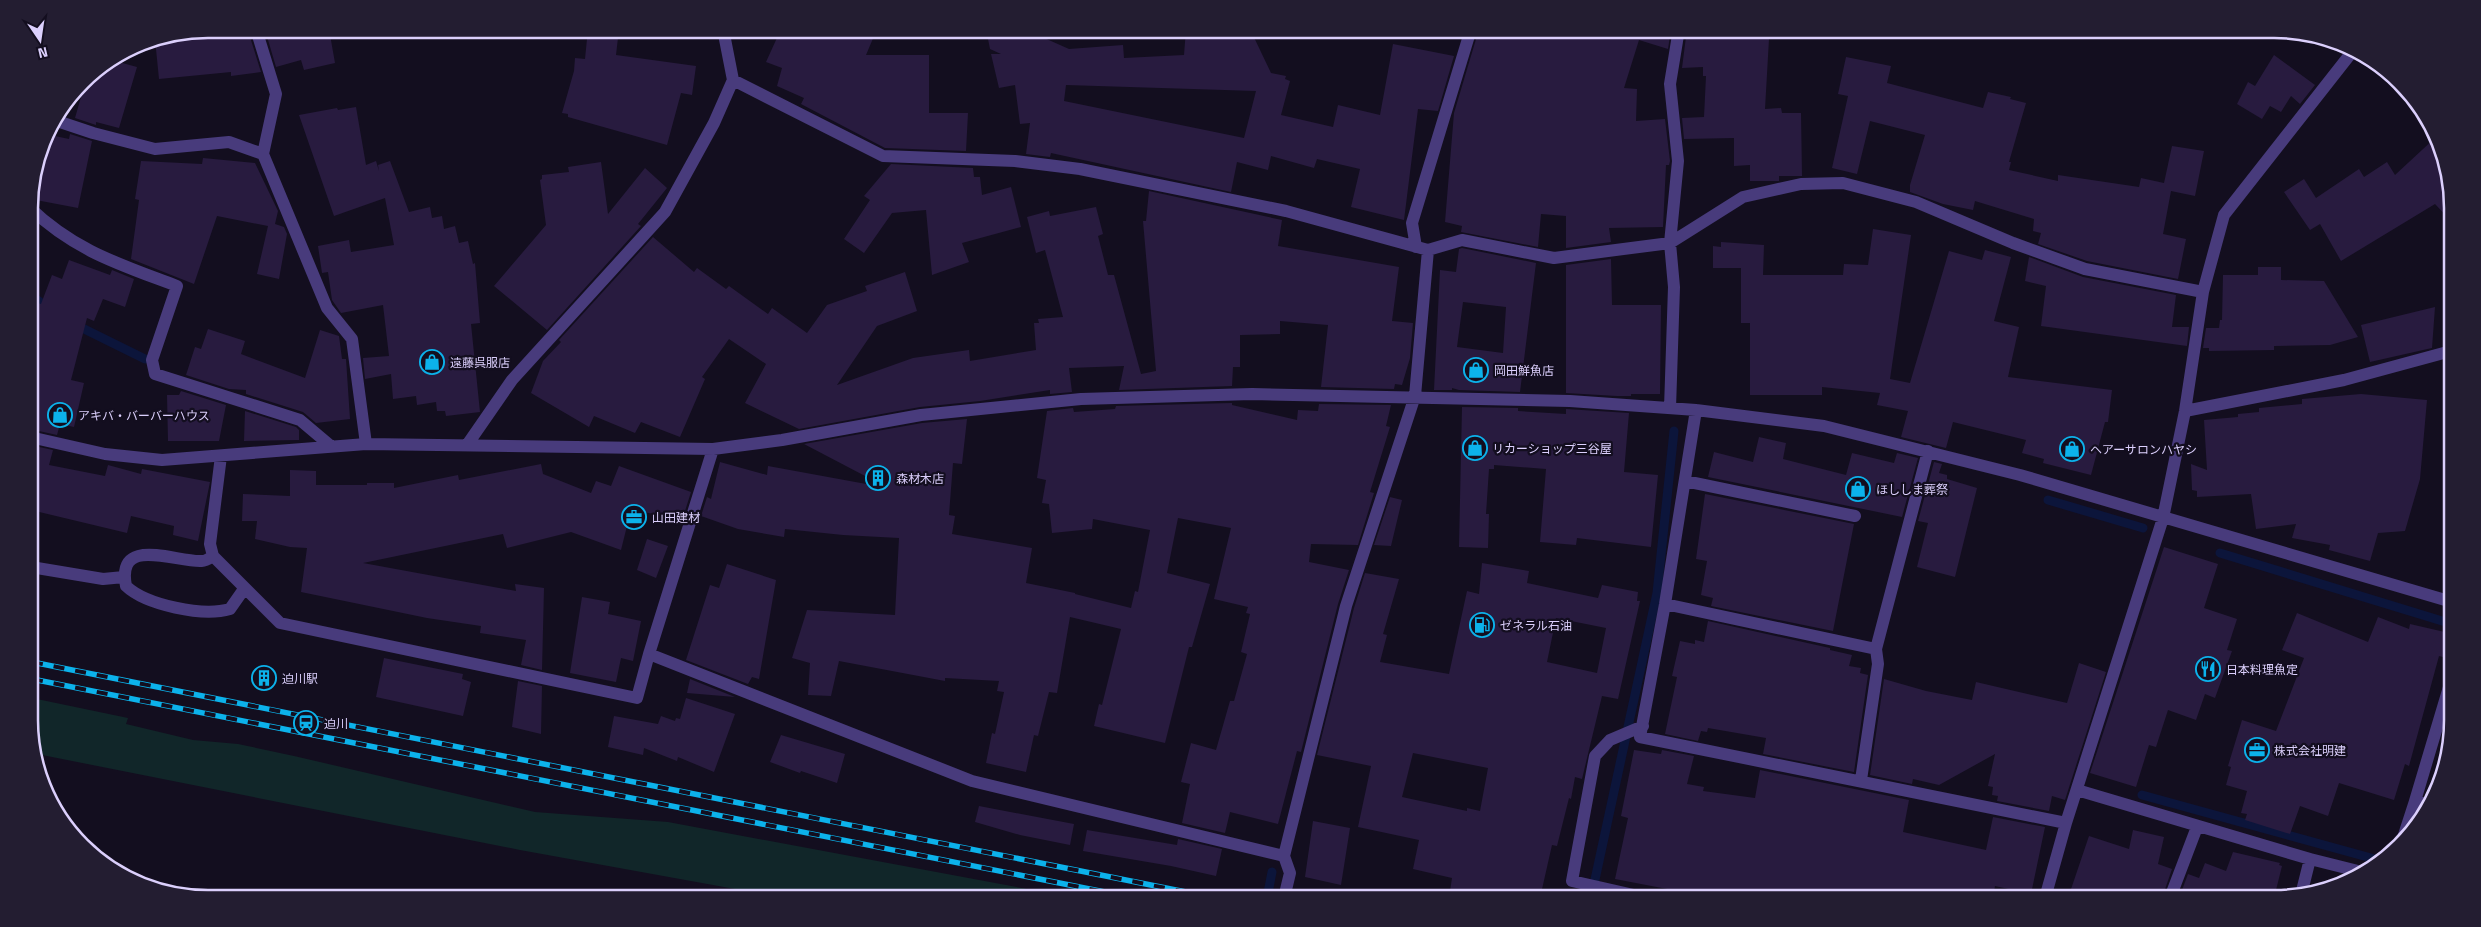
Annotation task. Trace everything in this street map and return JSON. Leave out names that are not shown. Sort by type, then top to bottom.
[{"type":"street","points":[[259,38],[276,94],[263,154],[327,308],[352,339],[366,444]]},
{"type":"street","points":[[467,445],[512,380],[665,212],[714,122],[733,80],[725,38]]},
{"type":"street","points":[[1286,889],[1290,874],[1284,856],[1346,606],[1415,396],[1422,248],[1412,222],[1468,38]]},
{"type":"street","points":[[1670,408],[1674,287],[1670,243],[1678,161],[1670,84],[1678,38]]},
{"type":"street","points":[[2047,889],[2066,822],[2163,518],[2185,411],[2203,292],[2224,215],[2349,56]]},
{"type":"street","points":[[733,80],[883,156],[1015,161],[1080,169],[1286,211],[1422,248],[1462,240],[1554,258],[1670,243],[1743,197],[1801,184],[1843,184],[1916,202],[2013,243],[2085,268],[2203,292]]},
{"type":"street","points":[[61,122],[93,133],[155,149],[229,142],[263,154]]},
{"type":"street","points":[[38,216],[51,228],[94,254],[177,286],[152,360],[155,374],[300,420],[332,448]]},
{"type":"street","points":[[2185,411],[2344,380],[2444,353]]},
{"type":"street","points":[[38,439],[105,454],[162,460],[366,444],[713,448],[782,440],[921,415],[1081,399],[1252,394],[1570,400],[1696,410],[1824,426],[2020,475],[2444,600]]},
{"type":"street","points":[[1696,410],[1665,604],[1638,727],[1640,737],[2066,822]]},
{"type":"street","points":[[221,456],[210,544],[213,556],[280,623],[637,698],[713,448]]},
{"type":"street","points":[[1862,780],[1878,664],[1876,649],[1928,451]]},
{"type":"street","points":[[1685,481],[1855,516]]},
{"type":"street","points":[[213,556],[203,561],[151,554],[141,555],[132,560],[126,568],[124,577],[126,586],[144,599],[207,613],[230,609],[244,589]]},
{"type":"street","points":[[38,568],[103,579],[124,577]]},
{"type":"street","points":[[1665,604],[1876,649]]},
{"type":"street","points":[[649,654],[972,781],[1284,856]]},
{"type":"street","points":[[2408,823],[2444,703]]},
{"type":"street","points":[[1607,889],[1572,881],[1595,756],[1617,737],[1638,727]]},
{"type":"street","points":[[2077,790],[2197,827],[2353,870]]},
{"type":"street","points":[[2415,801],[2422,803]]},
{"type":"street","points":[[2173,889],[2197,827]]},
{"type":"street","points":[[2303,886],[2310,859]]},
{"type":"green space","points":[[38,699],[128,718],[126,724],[193,740],[238,744],[535,812],[668,822],[1030,890],[739,890],[520,850],[42,755],[39,741]]},
{"type":"building","points":[[250,38],[261,72],[231,76],[231,72],[159,79],[156,46],[186,39]]},
{"type":"building","points":[[267,38],[331,38],[335,63],[304,70],[301,60],[276,67]]},
{"type":"building","points":[[587,38],[618,38],[616,55],[696,66],[692,95],[681,93],[667,145],[568,117],[568,114],[562,113],[574,71],[575,58],[585,59]]},
{"type":"building","points":[[777,38],[873,38],[866,55],[929,55],[929,113],[968,113],[966,151],[885,148],[801,104],[804,98],[777,86],[782,68],[766,62]]},
{"type":"building","points":[[988,38],[1044,38],[1069,49],[1123,45],[1124,58],[1184,55],[1185,38],[1254,38],[1271,73],[1286,76],[1285,79],[1290,81],[1281,115],[1333,127],[1338,105],[1380,115],[1393,44],[1454,56],[1438,111],[1418,109],[1404,220],[1351,207],[1360,169],[1317,159],[1314,168],[1271,156],[1268,170],[1237,162],[1231,192],[1051,153],[1050,157],[1026,154],[1030,123],[1020,124],[1015,85],[999,88],[991,54],[1001,54],[990,49]],"holes":[[[1066,85],[1256,91],[1244,138],[1064,101]]]},
{"type":"building","points":[[1476,38],[1670,38],[1668,49],[1639,40],[1624,88],[1637,89],[1636,121],[1665,119],[1670,161],[1669,165],[1666,165],[1663,227],[1609,228],[1611,242],[1566,248],[1566,216],[1541,214],[1538,247],[1461,232],[1462,226],[1445,222],[1454,113]]},
{"type":"building","points":[[1686,38],[1769,39],[1765,109],[1781,108],[1782,113],[1801,113],[1802,176],[1779,176],[1779,181],[1750,181],[1750,165],[1734,166],[1734,138],[1684,139],[1682,118],[1704,117],[1706,76],[1703,76],[1703,67],[1682,68]]},
{"type":"building","points":[[2274,55],[2315,85],[2300,104],[2291,96],[2281,112],[2270,106],[2262,119],[2237,104],[2248,82],[2255,86]]},
{"type":"building","points":[[1846,57],[1891,66],[1887,83],[1983,108],[1988,92],[2011,97],[2010,99],[2026,103],[2009,162],[2011,162],[2009,170],[2058,181],[2058,175],[2139,187],[2141,178],[2164,183],[2172,146],[2204,151],[2195,196],[2171,191],[2163,234],[2186,239],[2178,279],[2087,261],[2038,244],[2041,233],[2033,231],[2034,219],[1975,201],[1973,210],[1943,204],[1910,192],[1910,185],[1925,135],[1870,121],[1857,174],[1832,168],[1848,96],[1838,94]]},
{"type":"building","points":[[120,62],[137,67],[119,128],[96,122],[96,125],[75,118],[82,94],[104,73]]},
{"type":"building","points":[[356,107],[366,165],[376,161],[379,171],[378,165],[390,161],[409,212],[430,207],[432,218],[442,216],[444,229],[455,226],[459,243],[468,241],[473,264],[475,263],[480,323],[471,324],[480,412],[446,416],[445,411],[437,411],[436,402],[417,405],[416,396],[393,399],[391,374],[365,379],[363,358],[389,356],[383,305],[341,313],[332,300],[328,272],[322,273],[318,246],[349,240],[351,252],[394,245],[385,198],[334,216],[299,115],[337,108],[338,110]]},
{"type":"building","points":[[70,134],[92,141],[78,208],[38,200],[42,170],[54,136],[69,139]]},
{"type":"building","points":[[2431,142],[2438,164],[2444,214],[2435,204],[2341,261],[2320,224],[2310,230],[2284,192],[2304,179],[2316,198],[2359,169],[2364,177],[2387,162],[2395,175]]},
{"type":"building","points":[[203,158],[255,163],[278,211],[275,224],[284,227],[287,234],[279,279],[257,274],[268,226],[217,216],[194,284],[131,259],[139,200],[135,199],[141,161],[202,164]]},
{"type":"building","points":[[601,162],[608,214],[645,168],[667,188],[638,224],[641,226],[547,330],[494,286],[546,225],[540,180],[542,175],[569,172],[568,167]]},
{"type":"building","points":[[891,164],[973,168],[974,177],[980,177],[982,195],[1011,187],[1021,227],[962,243],[969,262],[932,275],[926,210],[892,213],[864,253],[844,239],[870,200],[864,196]]},
{"type":"building","points":[[1149,191],[1282,220],[1278,246],[1399,267],[1392,321],[1413,323],[1410,358],[1402,385],[1395,384],[1394,389],[1321,387],[1328,325],[1280,321],[1280,334],[1240,335],[1240,367],[1233,367],[1232,386],[1119,390],[1124,366],[1069,368],[1072,392],[1050,394],[1050,390],[980,401],[920,407],[799,429],[745,403],[766,364],[729,339],[702,377],[705,379],[680,437],[641,422],[635,433],[594,416],[589,427],[531,393],[543,361],[561,342],[559,340],[653,237],[694,272],[697,268],[726,289],[729,286],[768,314],[772,308],[807,333],[827,305],[867,291],[865,286],[905,272],[917,311],[877,326],[837,385],[913,358],[969,350],[970,361],[1036,350],[1034,323],[1039,323],[1038,319],[1063,317],[1045,250],[1036,253],[1027,217],[1049,211],[1050,216],[1096,207],[1103,234],[1098,236],[1108,275],[1114,275],[1141,374],[1156,371],[1143,221],[1146,221]]},
{"type":"building","points":[[1873,229],[1911,235],[1890,379],[1910,383],[1949,251],[1982,260],[1985,250],[2011,257],[1994,321],[2019,327],[2008,377],[2112,390],[2108,422],[2105,422],[2091,475],[2043,463],[2044,459],[2022,453],[2026,440],[1953,422],[1946,448],[1901,437],[1908,411],[1877,405],[1880,393],[1822,387],[1822,395],[1750,395],[1750,323],[1741,323],[1741,268],[1713,268],[1713,246],[1721,247],[1721,242],[1764,245],[1763,275],[1843,275],[1844,264],[1868,265]]},
{"type":"building","points":[[1462,248],[1536,263],[1520,392],[1459,390],[1452,388],[1452,390],[1434,390],[1440,270],[1456,272],[1459,249]],"holes":[[[1463,302],[1506,307],[1503,353],[1457,347]]]},
{"type":"building","points":[[2029,257],[2083,277],[2176,295],[2172,327],[2189,327],[2187,346],[2041,326],[2046,286],[2025,281]]},
{"type":"building","points":[[1611,259],[1612,305],[1661,305],[1660,394],[1617,396],[1566,393],[1566,265]]},
{"type":"building","points":[[69,260],[110,275],[112,270],[134,279],[125,307],[103,299],[94,321],[87,318],[71,380],[84,383],[74,427],[60,424],[57,435],[38,431],[38,303],[41,304],[52,275],[62,279]]},
{"type":"building","points":[[2258,267],[2281,267],[2281,280],[2324,281],[2358,337],[2330,345],[2274,346],[2274,350],[2209,351],[2209,348],[2203,348],[2206,328],[2219,328],[2220,320],[2222,320],[2223,275],[2258,275]]},
{"type":"building","points":[[2435,307],[2432,348],[2370,362],[2361,325]]},
{"type":"building","points":[[208,329],[245,341],[241,354],[305,378],[320,330],[339,336],[342,359],[346,359],[350,419],[316,423],[303,412],[246,394],[246,390],[229,389],[186,375],[195,347],[201,349]]},
{"type":"building","points":[[181,391],[226,405],[219,441],[168,441],[167,395],[179,395]]},
{"type":"building","points":[[2361,394],[2427,400],[2420,479],[2405,531],[2378,533],[2370,561],[2329,550],[2330,545],[2292,538],[2296,524],[2256,529],[2251,494],[2197,497],[2197,491],[2192,490],[2191,464],[2207,470],[2204,420],[2238,417],[2238,414],[2259,412],[2259,408],[2302,404],[2302,399]]},
{"type":"building","points":[[1232,403],[1232,405],[1297,420],[1298,410],[1318,411],[1319,404],[1391,405],[1386,426],[1390,427],[1370,492],[1374,493],[1358,545],[1311,544],[1309,562],[1349,570],[1338,604],[1301,752],[1297,751],[1278,824],[1230,812],[1225,833],[1182,823],[1190,784],[1181,782],[1191,743],[1216,750],[1230,701],[1234,701],[1247,654],[1241,652],[1250,614],[1246,613],[1248,607],[1214,599],[1231,528],[1178,518],[1167,573],[1210,584],[1192,647],[1189,647],[1165,743],[1094,726],[1099,704],[1102,705],[1121,629],[1070,617],[1057,693],[1049,692],[1038,736],[1034,735],[1026,772],[986,763],[992,733],[995,734],[1004,692],[997,691],[999,681],[945,678],[945,681],[839,661],[831,696],[808,695],[810,663],[792,658],[807,610],[895,615],[899,538],[785,529],[784,537],[738,529],[701,516],[707,497],[711,499],[720,462],[767,475],[768,466],[888,488],[804,444],[922,423],[967,419],[962,464],[953,463],[949,515],[955,516],[952,534],[1032,548],[1026,583],[1075,593],[1131,608],[1135,591],[1138,592],[1150,530],[1093,519],[1092,529],[1052,533],[1049,504],[1042,503],[1046,480],[1037,478],[1047,411],[1073,408],[1074,412],[1115,409],[1116,406]]},
{"type":"building","points":[[1462,407],[1518,408],[1518,411],[1566,414],[1566,409],[1629,413],[1624,472],[1658,475],[1651,547],[1577,538],[1576,545],[1540,542],[1546,469],[1494,465],[1494,469],[1489,469],[1486,514],[1489,514],[1488,548],[1459,547]]},
{"type":"building","points":[[245,411],[296,427],[299,430],[299,440],[244,441]]},
{"type":"building","points":[[1759,437],[1786,443],[1783,459],[1846,475],[1852,453],[1894,463],[1897,453],[1918,458],[1902,517],[1708,477],[1714,452],[1753,462]]},
{"type":"building","points":[[38,447],[53,450],[49,465],[105,476],[108,465],[141,474],[142,469],[210,482],[198,541],[173,535],[174,526],[131,516],[127,533],[38,512]]},
{"type":"building","points":[[1934,462],[1942,464],[1939,473],[1947,475],[1947,479],[1977,488],[1955,577],[1917,567],[1928,523],[1918,521]]},
{"type":"building","points":[[541,464],[543,474],[591,493],[596,481],[611,486],[619,466],[691,492],[685,511],[681,510],[678,518],[631,510],[621,550],[571,532],[507,548],[503,534],[363,563],[516,591],[515,584],[544,588],[542,670],[521,665],[526,640],[480,633],[481,626],[427,618],[301,592],[307,548],[290,547],[255,539],[257,521],[242,521],[243,494],[290,496],[290,470],[316,471],[316,485],[394,483],[394,488],[458,475],[459,480]]},
{"type":"building","points":[[1705,494],[1854,524],[1833,631],[1711,606],[1713,598],[1701,595],[1707,561],[1696,559]]},
{"type":"building","points":[[1390,497],[1402,500],[1391,546],[1374,545]]},
{"type":"building","points":[[647,539],[668,546],[656,578],[637,570]]},
{"type":"building","points":[[2164,547],[2218,564],[2204,608],[2237,619],[2227,650],[2232,651],[2215,698],[2205,694],[2196,720],[2168,710],[2156,747],[2149,745],[2136,787],[2090,773]]},
{"type":"building","points":[[1482,563],[1529,571],[1527,583],[1598,598],[1602,585],[1638,592],[1637,601],[1640,601],[1618,699],[1602,696],[1582,779],[1575,777],[1571,799],[1569,798],[1557,846],[1552,845],[1542,889],[1450,889],[1452,878],[1413,869],[1419,840],[1358,827],[1371,766],[1317,755],[1354,608],[1365,573],[1399,579],[1383,634],[1387,635],[1380,662],[1449,674],[1467,591],[1479,594]],"holes":[[[1556,618],[1606,628],[1597,673],[1547,662]],[[1413,753],[1488,768],[1480,811],[1467,808],[1467,811],[1402,797]]]},
{"type":"building","points":[[727,564],[776,580],[759,679],[752,677],[748,684],[686,660],[710,585],[719,588]]},
{"type":"building","points":[[582,597],[610,602],[608,614],[641,621],[633,661],[621,658],[616,682],[570,673]]},
{"type":"building","points":[[2297,613],[2368,642],[2378,617],[2409,629],[2410,624],[2444,632],[2443,657],[2439,656],[2409,766],[2405,764],[2394,800],[2339,783],[2328,816],[2300,806],[2290,834],[2245,820],[2247,814],[2241,813],[2247,791],[2226,785],[2231,767],[2228,766],[2242,720],[2276,731],[2304,658],[2282,650]]},
{"type":"building","points":[[1708,621],[1830,648],[1830,650],[1852,655],[1849,666],[1861,668],[1860,673],[1868,675],[1854,772],[1763,754],[1766,738],[1708,728],[1707,732],[1701,731],[1698,741],[1665,734],[1677,677],[1672,676],[1680,641],[1695,644],[1695,640],[1704,642]]},
{"type":"building","points":[[384,658],[463,674],[462,679],[471,682],[463,716],[376,697]]},
{"type":"building","points":[[2079,663],[2106,672],[2065,800],[2052,796],[2049,811],[1997,801],[1998,796],[1992,795],[1993,787],[1988,786],[1995,754],[1939,785],[1913,779],[1912,784],[1870,775],[1884,679],[1926,691],[1972,700],[1976,682],[2067,703]]},
{"type":"building","points":[[690,679],[735,697],[687,693]]},
{"type":"building","points":[[518,681],[542,686],[541,734],[512,727]]},
{"type":"building","points":[[686,698],[735,714],[714,772],[678,757],[677,761],[644,748],[643,755],[608,747],[614,716],[658,724],[661,716],[675,721],[676,718],[680,719]]},
{"type":"building","points":[[781,735],[845,754],[837,783],[801,771],[800,773],[770,762]]},
{"type":"building","points":[[1634,750],[1661,754],[1662,750],[1694,756],[1687,784],[1704,787],[1703,791],[1755,798],[1760,770],[1909,800],[1903,832],[1986,850],[1993,817],[2045,827],[2032,889],[2009,889],[1995,886],[1994,889],[1669,889],[1615,879],[1628,818],[1621,816]]},
{"type":"building","points":[[979,806],[1074,824],[1070,845],[1020,835],[975,822]]},
{"type":"building","points":[[1313,821],[1350,828],[1341,885],[1305,877]]},
{"type":"building","points":[[1087,830],[1177,845],[1178,839],[1222,849],[1216,876],[1171,866],[1083,851]]},
{"type":"building","points":[[2133,830],[2164,837],[2158,864],[2172,869],[2165,889],[2071,889],[2089,836],[2129,849]]},
{"type":"building","points":[[2233,852],[2280,863],[2279,865],[2282,866],[2276,889],[2182,889],[2188,874],[2199,878],[2205,863],[2226,871]]},
{"type":"waterway","points":[[38,301],[50,309]]},
{"type":"waterway","points":[[74,324],[145,359]]},
{"type":"waterway","points":[[1593,889],[1657,593],[1674,431]]},
{"type":"waterway","points":[[2048,500],[2143,528]]},
{"type":"waterway","points":[[2220,553],[2444,622]]},
{"type":"waterway","points":[[2142,795],[2371,858]]},
{"type":"waterway","points":[[1269,889],[1272,872]]},
{"type":"railway","points":[[38,663],[1174,890]]},
{"type":"railway","points":[[38,680],[1093,890]]},
{"type":"place","name":"遠藤呉服店","points":[[432,362]]},
{"type":"place","name":"岡田鮮魚店","points":[[1476,370]]},
{"type":"place","name":"アキバ・バーバーハウス","points":[[60,415]]},
{"type":"place","name":"リカーショップ三谷屋","points":[[1475,448]]},
{"type":"place","name":"ヘアーサロンハヤシ","points":[[2072,449]]},
{"type":"place","name":"森材木店","points":[[878,478]]},
{"type":"place","name":"ほししま葬祭","points":[[1858,489]]},
{"type":"place","name":"山田建材","points":[[634,517]]},
{"type":"place","name":"ゼネラル石油","points":[[1482,625]]},
{"type":"place","name":"日本料理魚定","points":[[2208,669]]},
{"type":"place","name":"迫川駅","points":[[264,678]]},
{"type":"place","name":"迫川","points":[[306,723]]},
{"type":"place","name":"株式会社明建","points":[[2257,750]]}]
